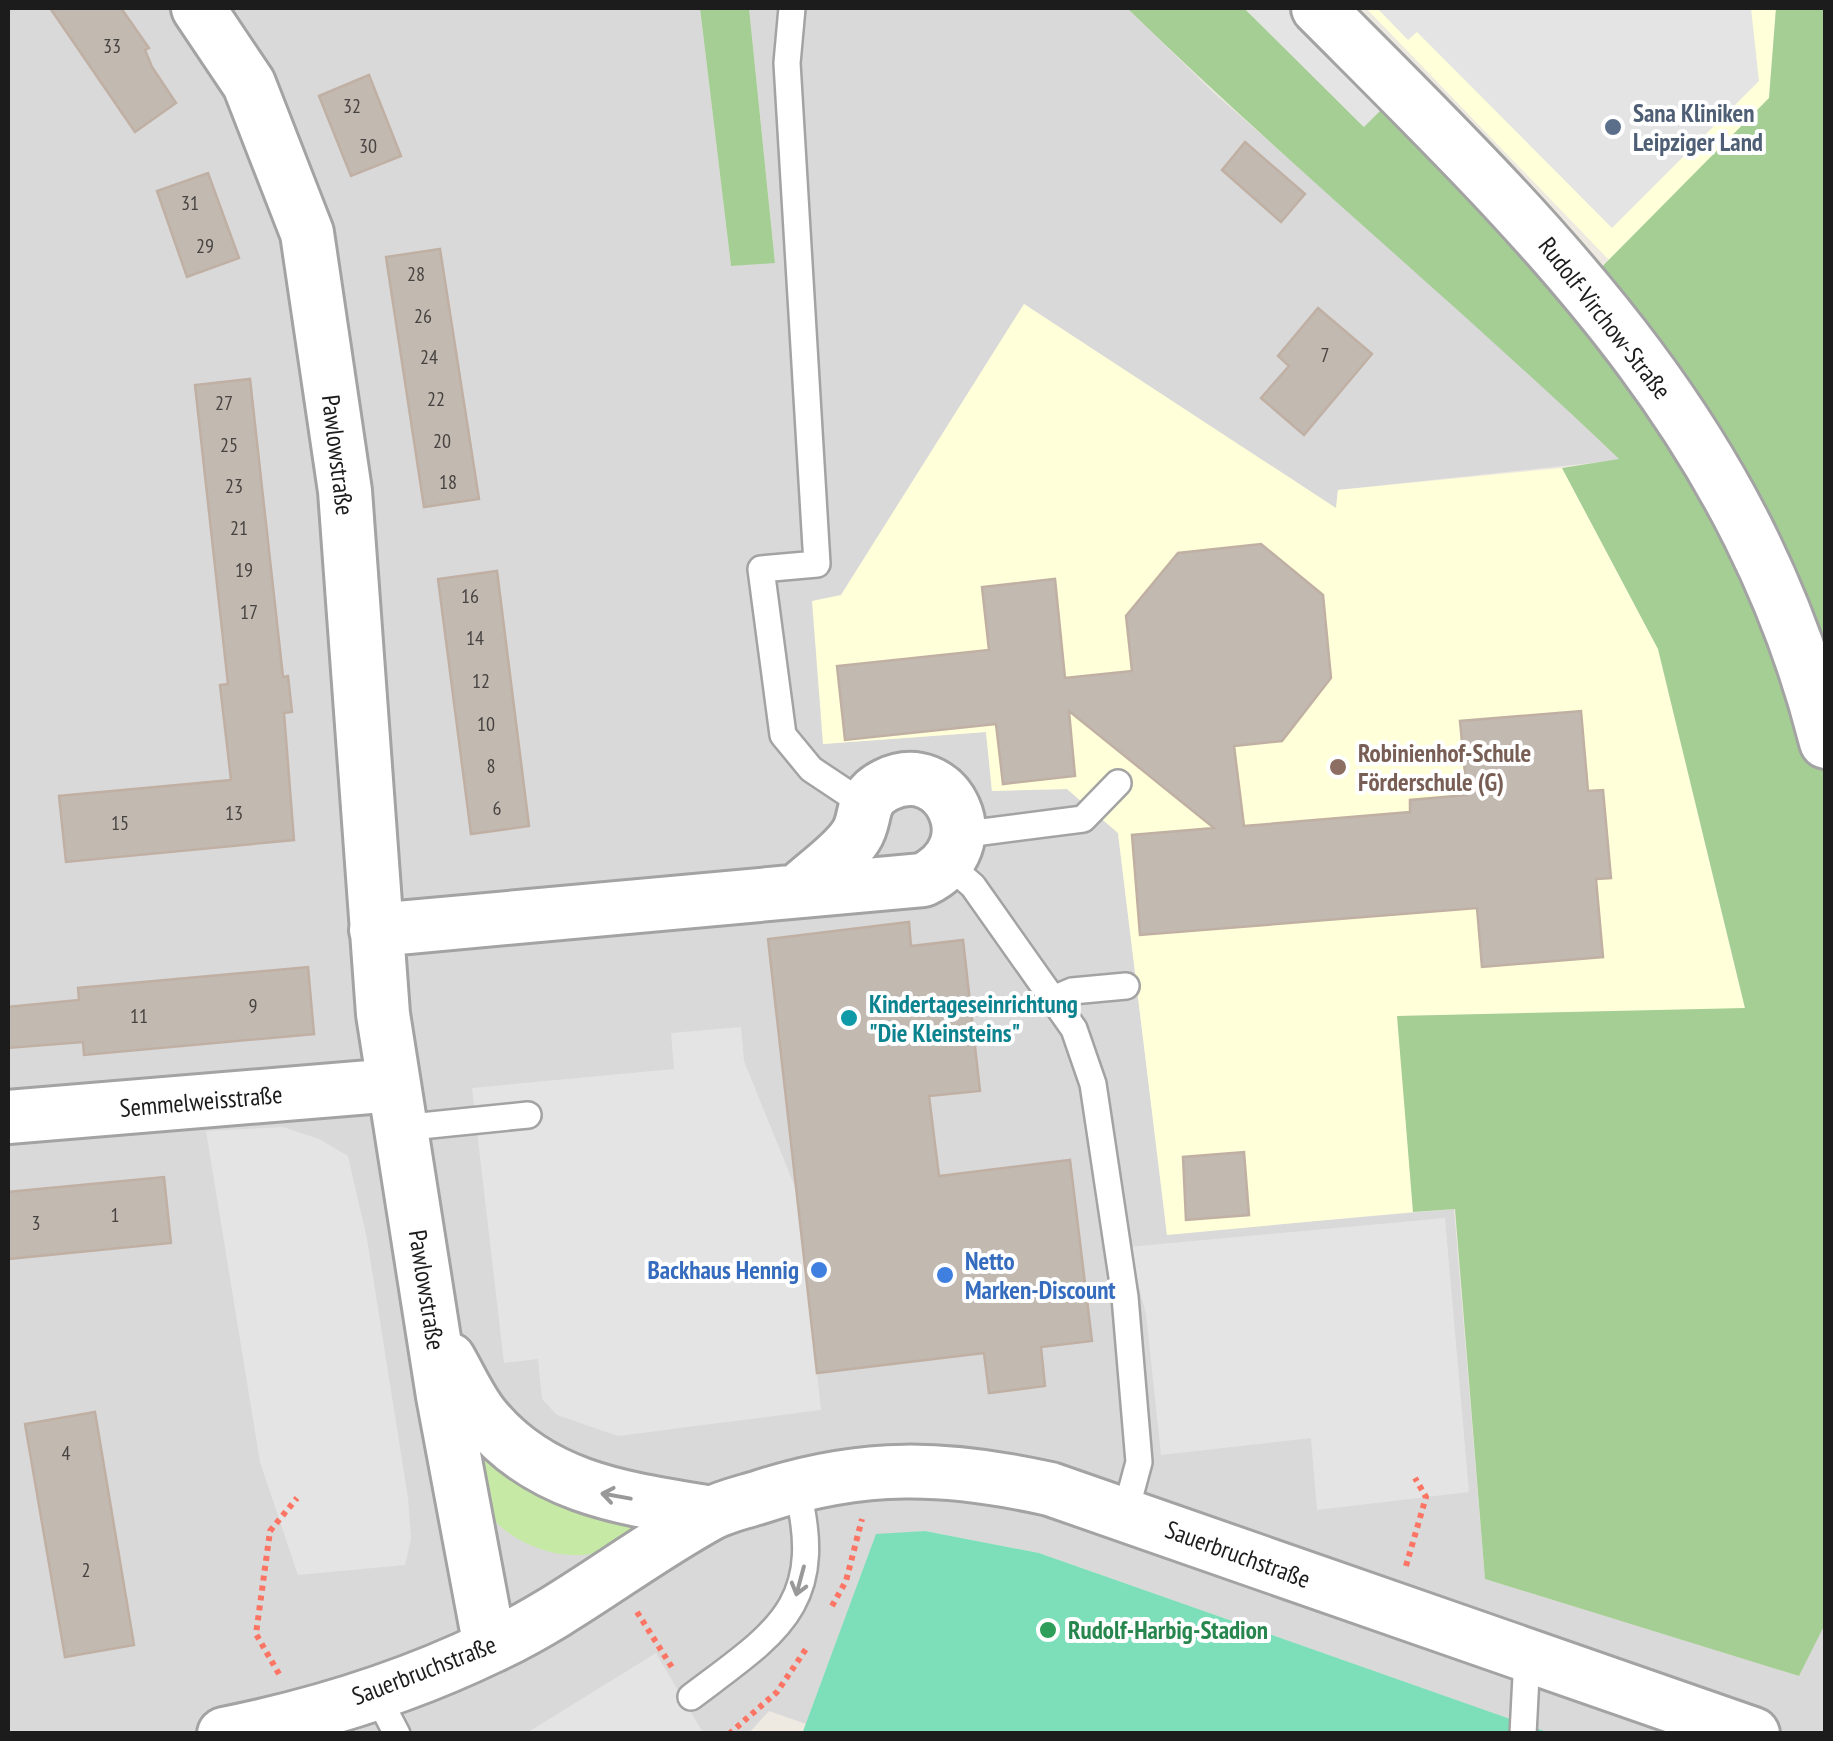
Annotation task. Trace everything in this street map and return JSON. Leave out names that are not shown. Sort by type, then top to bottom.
[{"type":"street","name":"Pawlowstraße","points":[[198,8],[249,84],[307,233],[345,491],[376,930],[397,1106],[490,1648]]},
{"type":"street","name":"Rudolf-Virchow-Straße","points":[[1318,8],[1493,182],[1647,364],[1754,538],[1814,694],[1826,742]]},
{"type":"street","points":[[376,930],[923,880],[954,849],[954,806],[944,794],[917,780],[887,785],[865,805],[858,834],[800,889]]},
{"type":"street","name":"Semmelweisstraße","points":[[8,1117],[397,1106]]},
{"type":"street","name":"Sauerbruchstraße","points":[[435,1337],[484,1418],[531,1463],[595,1493],[712,1513]]},
{"type":"street","name":"Sauerbruchstraße","points":[[224,1734],[305,1714],[386,1712],[615,1576],[712,1513],[796,1486],[896,1468],[974,1472],[1050,1489],[1753,1734]]},
{"type":"lane","points":[[792,8],[787,63],[817,564],[761,570],[784,735],[810,769],[865,805]]},
{"type":"lane","points":[[1118,783],[1083,819],[954,849],[973,886],[1074,1029],[1093,1084],[1125,1297],[1140,1462],[1126,1514]]},
{"type":"lane","points":[[1053,999],[1072,991],[1126,986]]},
{"type":"lane","points":[[397,1106],[528,1115]]},
{"type":"lane","points":[[691,1697],[766,1643],[792,1611],[804,1567],[806,1524],[796,1486]]},
{"type":"lane","points":[[1523,1734],[1527,1657]]},
{"type":"path","points":[[1409,1558],[1426,1497],[1415,1478]]},
{"type":"path","points":[[287,1688],[256,1634],[270,1532],[296,1498]]},
{"type":"path","points":[[615,1576],[691,1697]]},
{"type":"shaded area","points":[[8,8],[700,8],[731,266],[775,262],[749,8],[1127,8],[1213,92],[1506,350],[1620,460],[1338,490],[1336,509],[1024,304],[841,595],[823,744],[986,732],[992,791],[1067,789],[1118,833],[1167,1234],[1454,1209],[1485,1579],[1799,1676],[1825,1622],[1825,1733],[1550,1733],[1039,1553],[925,1531],[876,1535],[806,1724],[769,1711],[748,1734],[8,1734]]},
{"type":"shaded area","points":[[1244,8],[1295,8],[1390,101],[1364,127]]},
{"type":"shaded area","name":"Sana Kliniken Leipziger Land","points":[[1366,8],[1776,8],[1769,98],[1610,261]]},
{"type":"shaded area","name":"Sana Kliniken Leipziger Land","points":[[1377,8],[1751,8],[1759,81],[1612,228],[1417,32],[1408,40]]},
{"type":"shaded area","name":"Robinienhof-Schule Förderschule (G)","points":[[1024,304],[1336,508],[1338,490],[1562,468],[1658,649],[1745,1009],[1398,1016],[1413,1212],[1167,1235],[1118,833],[1067,789],[992,791],[986,732],[823,744],[812,601],[841,595]]},
{"type":"shaded area","points":[[741,1027],[744,1061],[797,1192],[821,1410],[618,1436],[557,1415],[542,1399],[538,1359],[504,1363],[472,1088],[674,1069],[671,1033]]},
{"type":"shaded area","points":[[283,1127],[319,1139],[348,1156],[367,1239],[408,1498],[411,1539],[405,1565],[298,1575],[260,1462],[206,1131]]},
{"type":"shaded area","points":[[1445,1218],[1469,1492],[1317,1510],[1311,1438],[1161,1455],[1146,1314],[1128,1247]]},
{"type":"shaded area","points":[[656,1653],[703,1733],[525,1734]]},
{"type":"green space","points":[[700,8],[749,8],[775,263],[731,266]]},
{"type":"green space","points":[[1127,8],[1244,8],[1363,126],[1390,101],[1570,299],[1769,98],[1776,8],[1825,8],[1826,1622],[1799,1676],[1485,1579],[1455,1209],[1413,1212],[1397,1016],[1745,1008],[1658,649],[1562,468],[1619,459]]},
{"type":"green space","points":[[469,1432],[648,1522],[608,1548],[586,1555],[550,1552],[516,1538],[501,1527],[482,1501]]},
{"type":"green space","name":"Rudolf-Harbig-Stadion","points":[[925,1531],[1039,1553],[1550,1733],[802,1734],[876,1534]]},
{"type":"building","points":[[50,8],[121,8],[149,48],[145,50],[152,67],[176,103],[135,132]]},
{"type":"building","points":[[369,75],[401,156],[351,176],[319,96]]},
{"type":"building","points":[[1245,142],[1305,194],[1281,222],[1222,170]]},
{"type":"building","points":[[208,173],[239,258],[187,277],[157,191]]},
{"type":"building","points":[[440,249],[479,499],[424,507],[386,257]]},
{"type":"building","points":[[1318,308],[1372,354],[1304,435],[1261,398],[1289,366],[1278,356]]},
{"type":"building","points":[[250,379],[283,677],[288,676],[292,712],[284,713],[294,840],[66,862],[59,796],[231,780],[220,685],[228,684],[195,385]]},
{"type":"building","name":"Robinienhof-Schule Förderschule (G)","points":[[1261,544],[1323,595],[1331,678],[1282,741],[1234,746],[1244,826],[1410,812],[1410,800],[1467,795],[1460,721],[1581,711],[1588,791],[1603,790],[1611,878],[1596,879],[1603,957],[1482,967],[1477,908],[1140,935],[1132,835],[1214,828],[1069,711],[1075,776],[1003,784],[996,724],[845,740],[837,666],[989,650],[982,587],[1055,579],[1065,678],[1132,671],[1126,616],[1178,553]]},
{"type":"building","points":[[497,571],[529,826],[471,834],[438,579]]},
{"type":"building","points":[[909,922],[911,946],[963,940],[980,1091],[929,1096],[939,1176],[1070,1160],[1092,1341],[1041,1347],[1045,1386],[989,1393],[984,1353],[817,1373],[768,939]]},
{"type":"building","points":[[308,967],[314,1034],[84,1055],[83,1042],[8,1048],[8,1007],[79,1000],[78,988]]},
{"type":"building","points":[[1244,1152],[1249,1215],[1186,1220],[1183,1157]]},
{"type":"building","points":[[164,1177],[171,1243],[8,1259],[8,1192]]},
{"type":"building","points":[[95,1412],[134,1645],[65,1657],[25,1424]]},
{"type":"place","name":"Sana Kliniken Leipziger Land","points":[[1613,127]]},
{"type":"place","name":"Robinienhof-Schule Förderschule (G)","points":[[1338,767]]},
{"type":"place","name":"Kindertageseinrichtung \"Die Kleinsteins\"","points":[[849,1018]]},
{"type":"place","name":"Backhaus Hennig","points":[[819,1270]]},
{"type":"place","name":"Netto Marken-Discount","points":[[945,1275]]},
{"type":"place","name":"Rudolf-Harbig-Stadion","points":[[1048,1630]]}]
